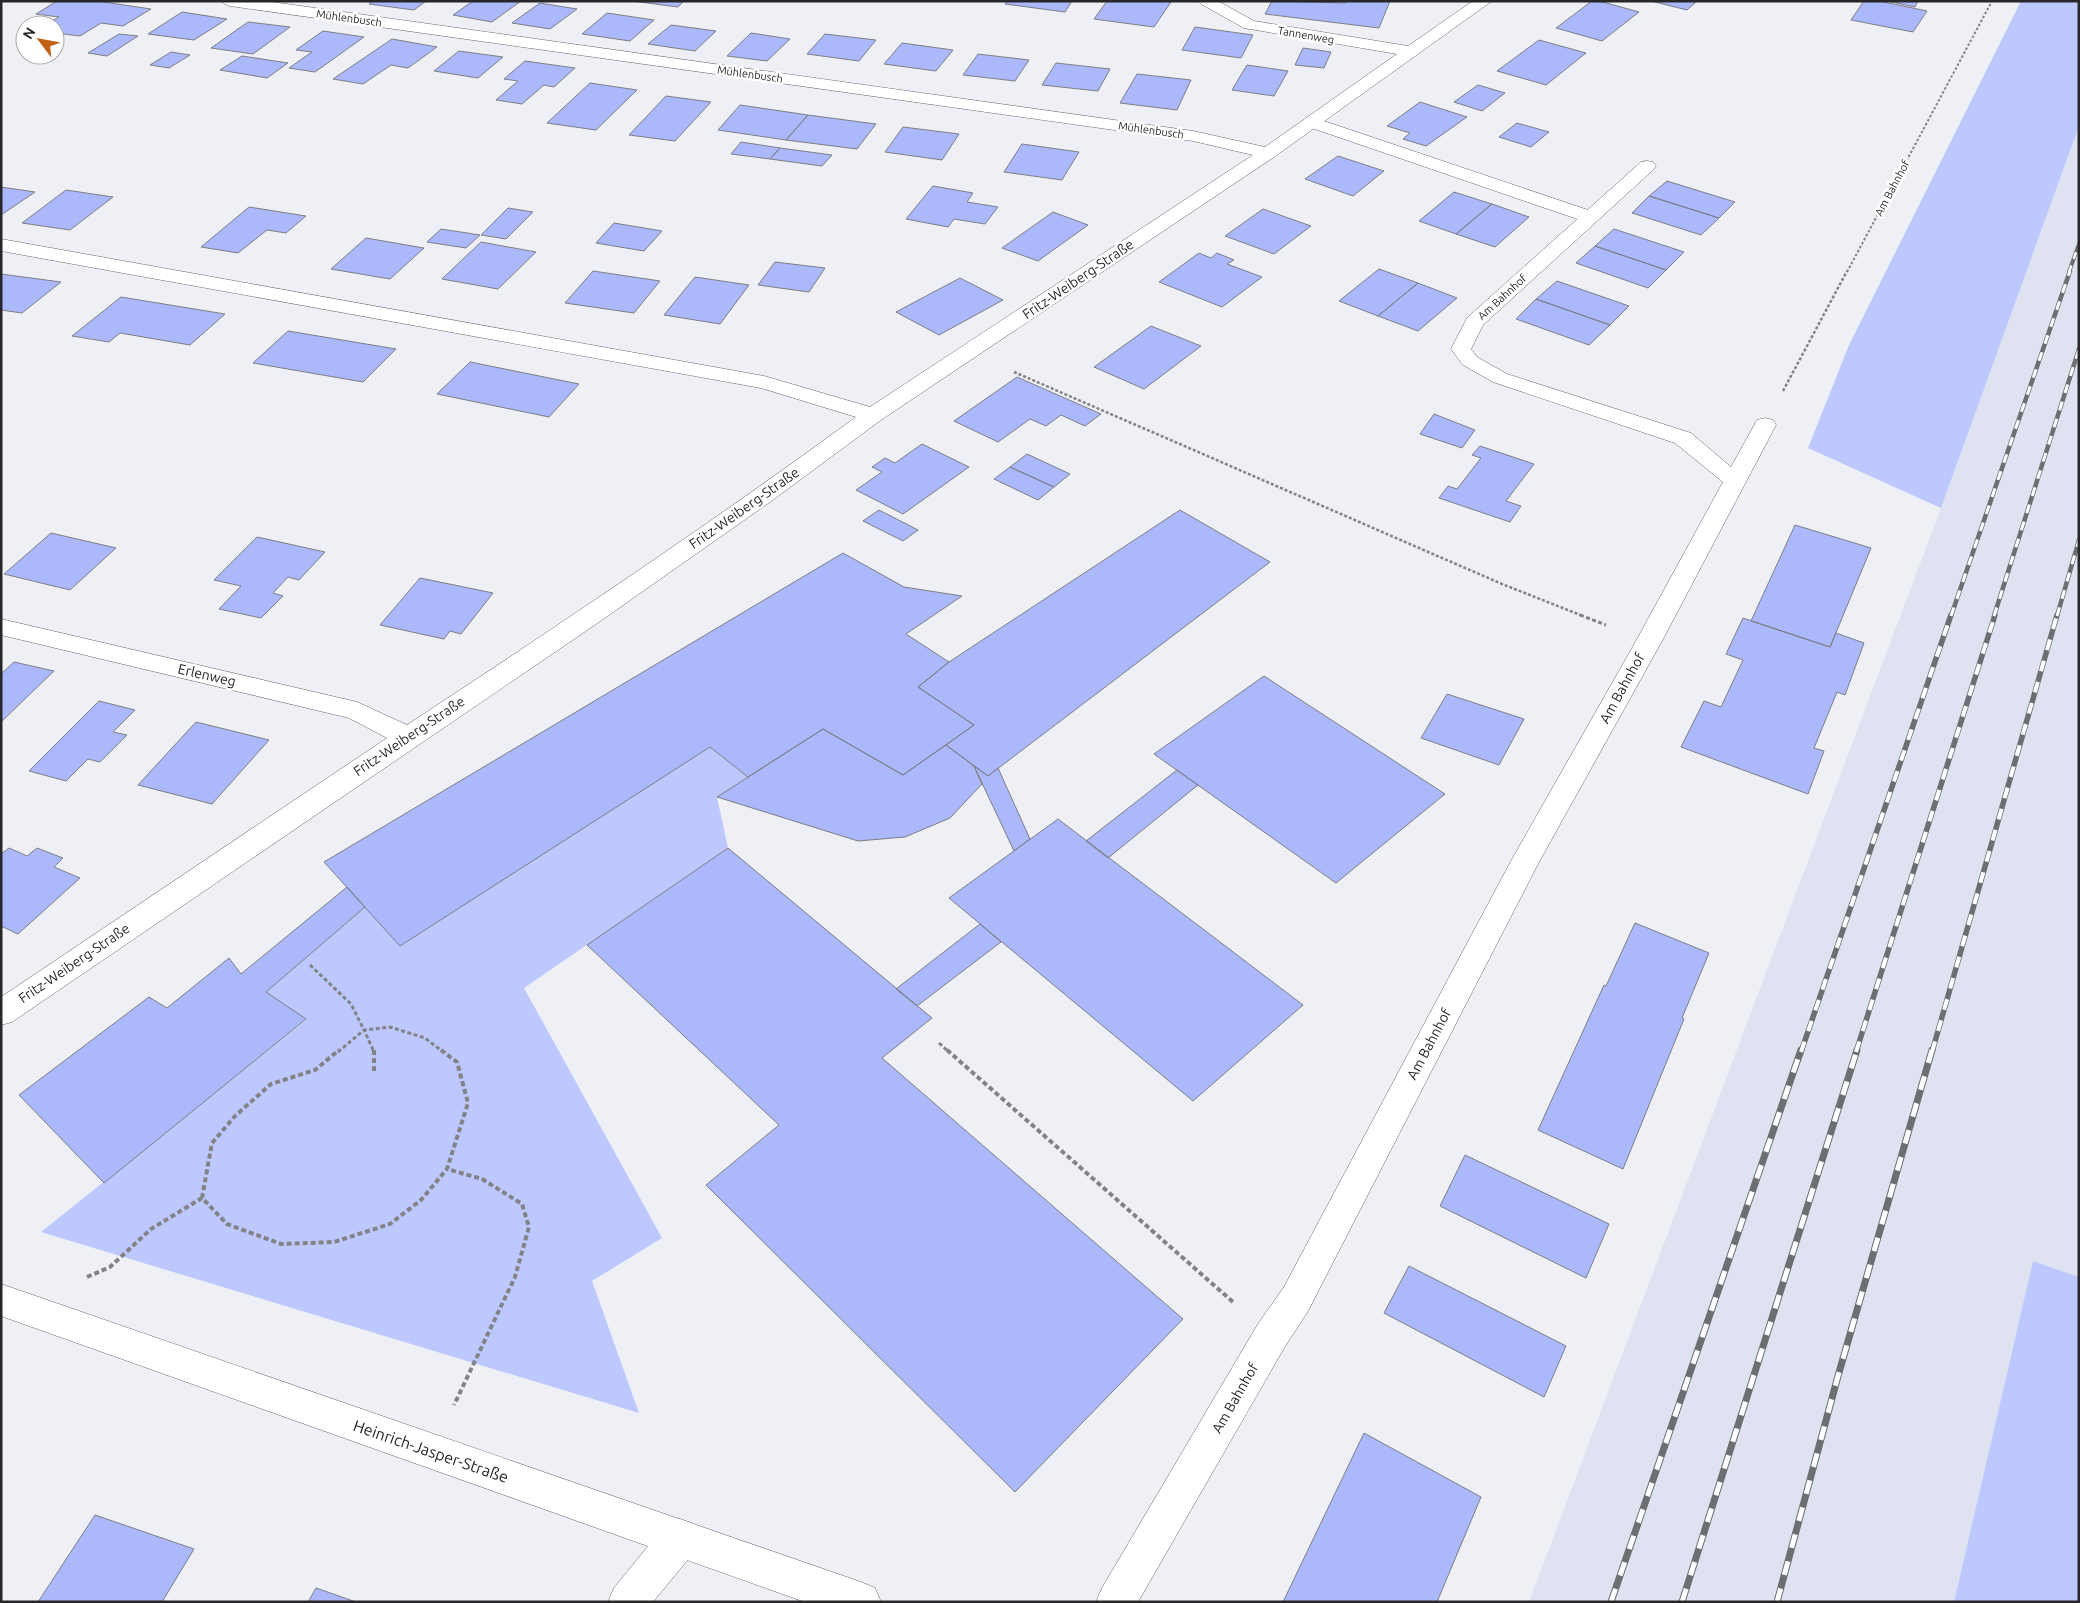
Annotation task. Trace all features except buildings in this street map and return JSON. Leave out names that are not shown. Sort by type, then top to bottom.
[{"type":"street","name":"Mühlenbusch","points":[[230,1],[1193,136],[1268,153]]},
{"type":"street","name":"Tannenweg","points":[[1206,1],[1250,25],[1411,51]]},
{"type":"street","name":"Fritz-Weiberg-Straße","points":[[1,1013],[408,736],[598,610],[762,497],[873,415],[1268,153],[1484,1]]},
{"type":"street","points":[[1312,122],[1590,217]]},
{"type":"street","name":"Am Bahnhof","points":[[1647,166],[1474,322],[1461,349],[1470,361],[1500,378],[1683,438],[1735,481]]},
{"type":"street","points":[[1,245],[764,382],[873,415]]},
{"type":"street","name":"Am Bahnhof","points":[[1116,1602],[1271,1336],[1296,1299],[1524,861],[1649,641],[1766,425]]},
{"type":"street","name":"Erlenweg","points":[[1,627],[356,711],[408,736]]},
{"type":"street","name":"Heinrich-Jasper-Straße","points":[[11,1303],[860,1602]]},
{"type":"street","points":[[628,1602],[680,1538]]},
{"type":"path","name":"Am Bahnhof","points":[[1766,425],[1992,1]]},
{"type":"path","points":[[968,352],[1502,584],[1649,641]]},
{"type":"path","points":[[310,965],[351,1004],[374,1049],[374,1074]]},
{"type":"path","points":[[11,1303],[110,1266],[151,1229],[202,1198],[212,1143],[235,1116],[271,1084],[315,1070],[364,1030],[390,1027],[425,1038],[457,1062],[468,1103],[447,1169],[421,1200],[390,1224],[334,1242],[281,1244],[226,1224],[202,1198]]},
{"type":"path","points":[[939,1043],[1271,1336]]},
{"type":"path","points":[[432,1451],[515,1277],[529,1227],[522,1204],[482,1179],[447,1169]]},
{"type":"shaded area","points":[[2021,1],[2079,1],[2079,126],[1941,508],[1808,448],[1849,345]]},
{"type":"shaded area","points":[[2079,126],[2079,1277],[2033,1261],[1954,1602],[1529,1602],[1941,508]]},
{"type":"shaded area","points":[[710,747],[748,777],[717,797],[728,848],[524,988],[662,1238],[592,1281],[639,1413],[41,1232],[306,1020],[266,992],[365,907]]},
{"type":"shaded area","points":[[2033,1261],[2079,1277],[2079,1602],[1954,1602]]},
{"type":"railway","points":[[2069,272],[2079,244]]},
{"type":"railway","points":[[1951,616],[2070,271]]},
{"type":"railway","points":[[1994,616],[2079,349]]},
{"type":"railway","points":[[2057,616],[2079,540]]},
{"type":"railway","points":[[1801,1052],[1951,615]]},
{"type":"railway","points":[[1856,1052],[1995,615]]},
{"type":"railway","points":[[1932,1052],[2057,615]]},
{"type":"railway","points":[[1611,1602],[1801,1050]]},
{"type":"railway","points":[[1682,1602],[1857,1050]]},
{"type":"railway","points":[[1777,1602],[1838,1376],[1932,1050]]}]
